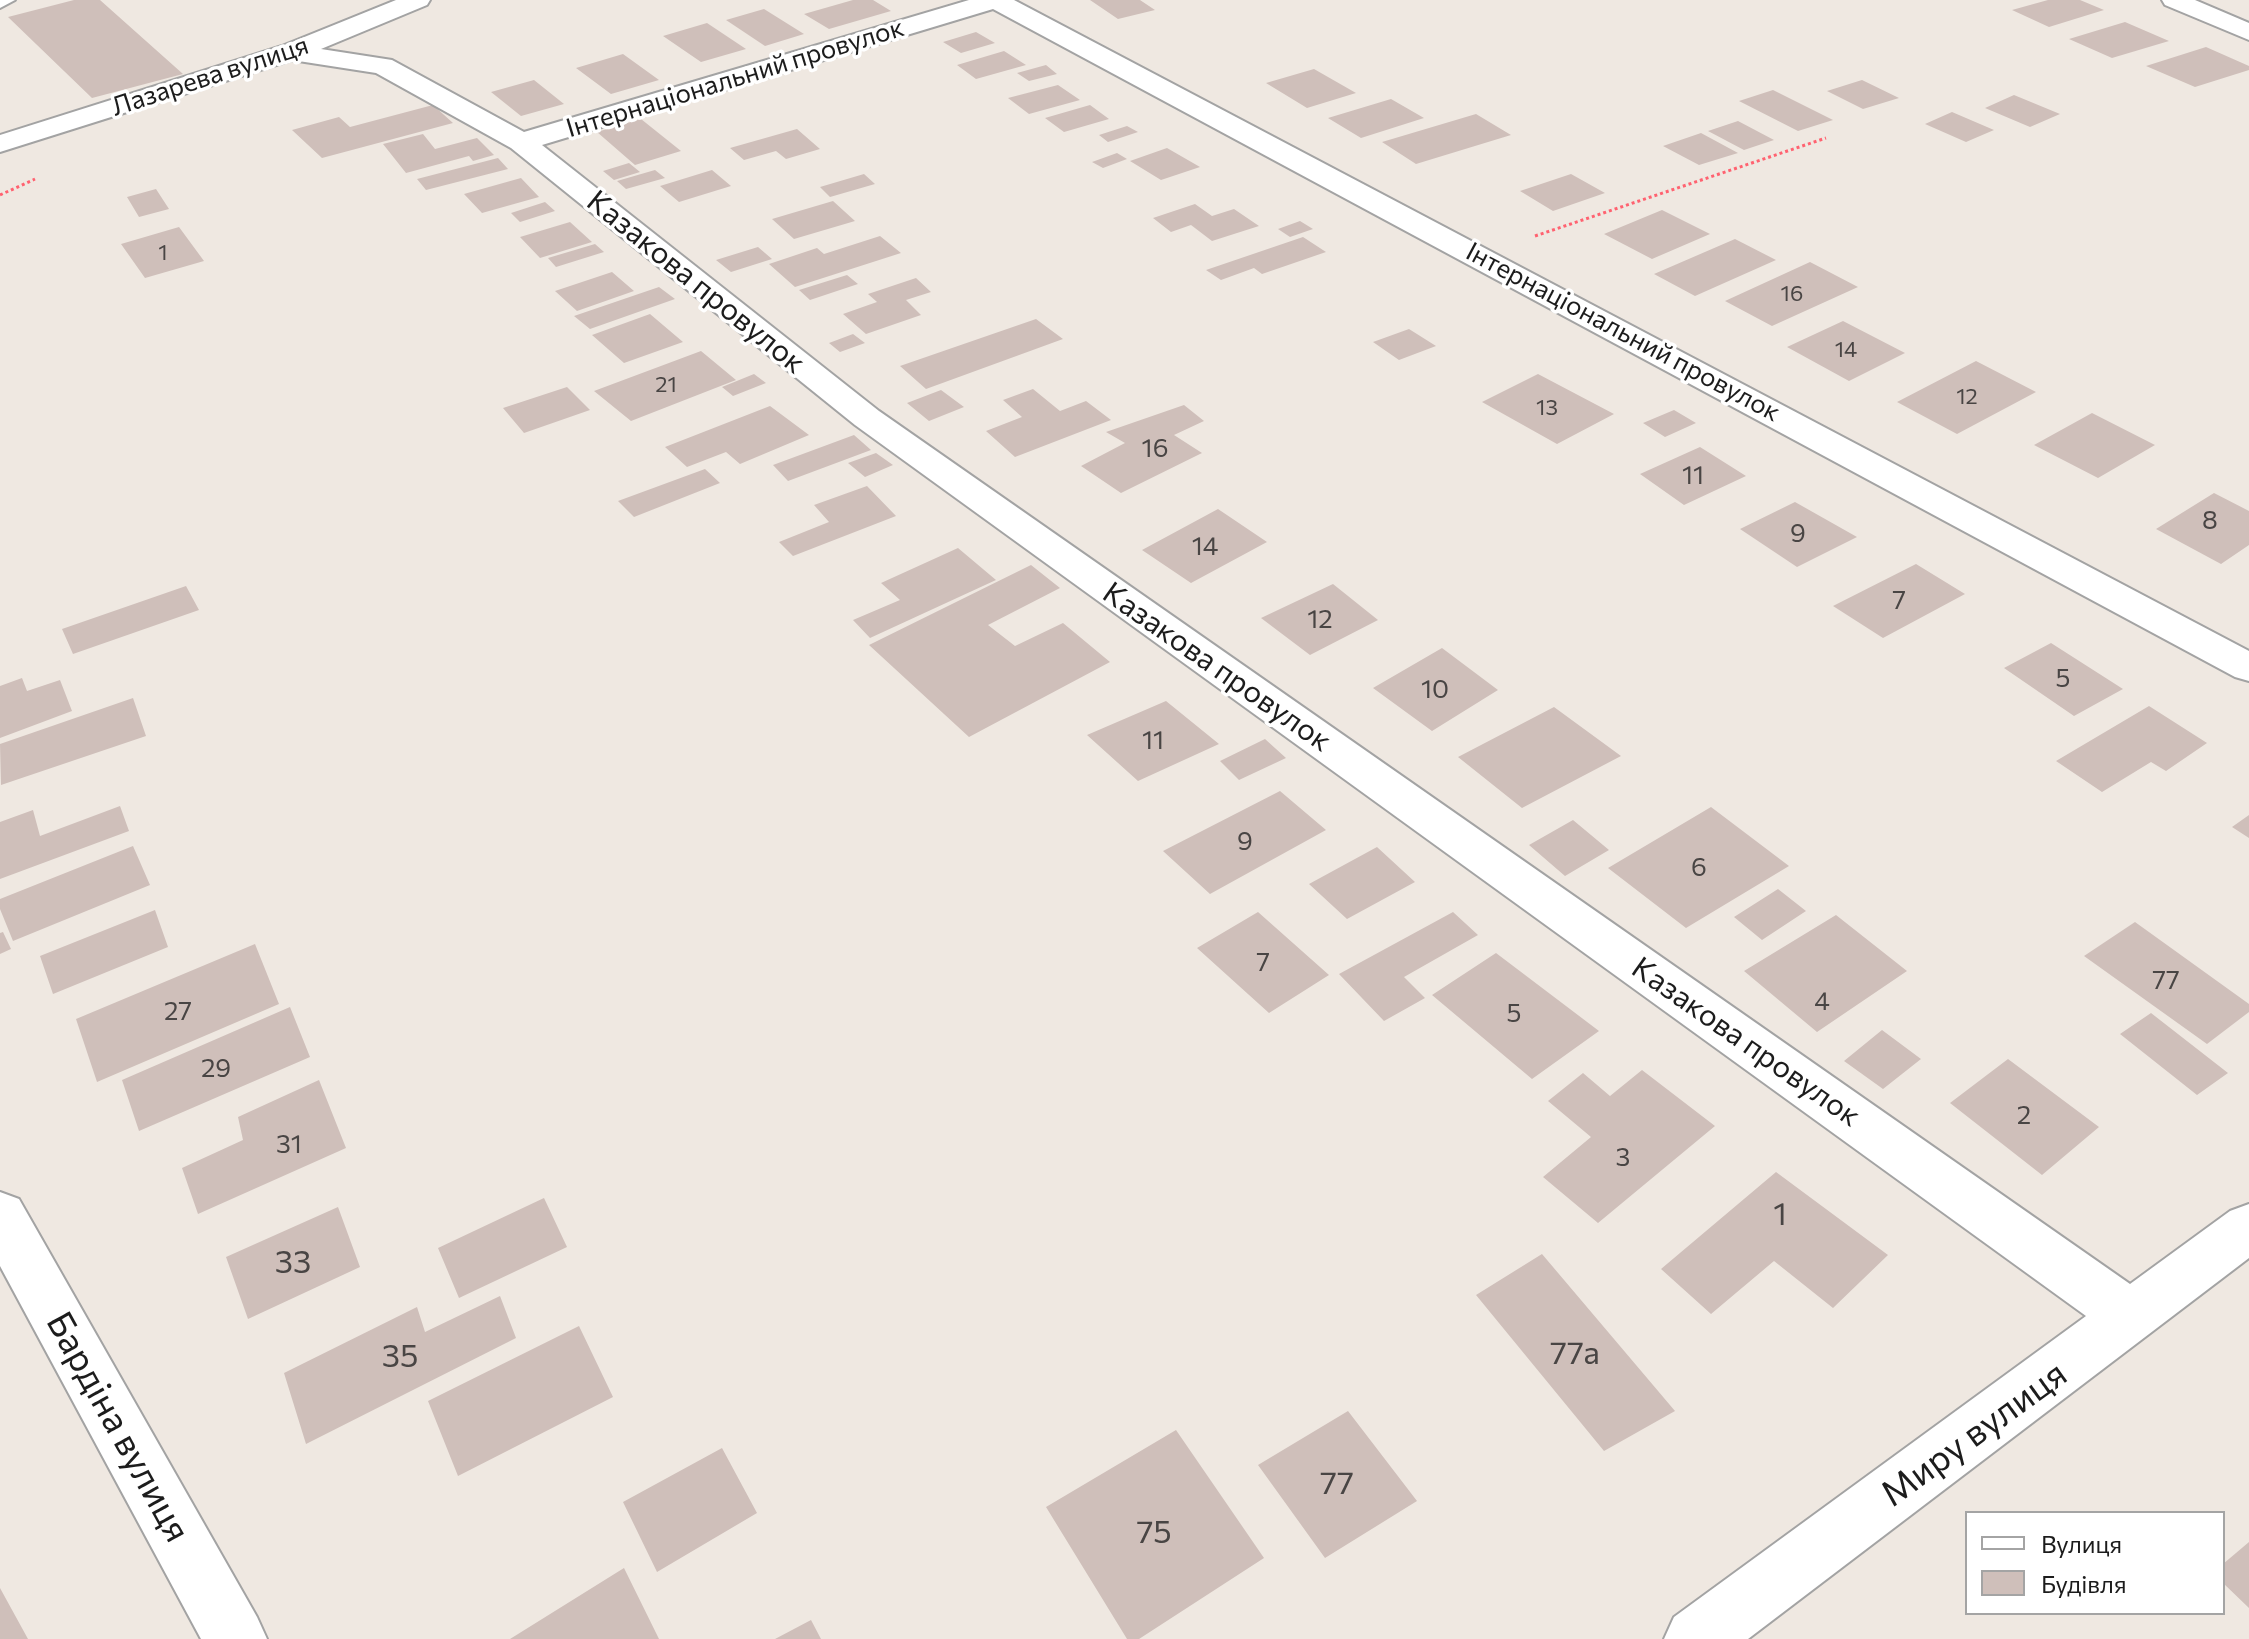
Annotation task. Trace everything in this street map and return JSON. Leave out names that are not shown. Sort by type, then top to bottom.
[{"type":"street","name":"Лазарева вулиця","points":[[0,144],[291,52],[418,0]]},
{"type":"street","name":"Інтернаціональний провулок","points":[[521,142],[995,0],[2249,668]]},
{"type":"street","points":[[2174,0],[2249,32]]},
{"type":"street","name":"Казакова провулок","points":[[291,52],[383,66],[521,142],[867,418],[2132,1317]]},
{"type":"street","name":"Бардіна вулиця","points":[[0,1215],[235,1639]]},
{"type":"street","name":"Миру вулиця","points":[[1696,1639],[2249,1227]]},
{"type":"lane","points":[[0,3],[7,0]]},
{"type":"path","points":[[1478,255],[1826,138]]},
{"type":"building","points":[[74,0],[100,0],[183,74],[92,98],[8,17]]},
{"type":"building","points":[[853,0],[873,0],[891,11],[829,29],[804,14]]},
{"type":"building","points":[[1090,0],[1140,0],[1155,10],[1118,19]]},
{"type":"building","points":[[2048,0],[2080,0],[2104,10],[2049,27],[2012,10]]},
{"type":"building","points":[[764,9],[804,34],[765,46],[726,20]]},
{"type":"building","points":[[2125,22],[2169,41],[2112,58],[2069,39]]},
{"type":"building","points":[[707,23],[746,49],[701,62],[663,36]]},
{"type":"building","points":[[976,32],[995,43],[961,53],[943,42]]},
{"type":"building","points":[[2206,47],[2249,66],[2249,70],[2195,87],[2146,66]]},
{"type":"building","points":[[1004,51],[1026,65],[976,79],[957,65]]},
{"type":"building","points":[[623,54],[659,80],[611,94],[576,68]]},
{"type":"building","points":[[1046,65],[1057,74],[1029,81],[1017,73]]},
{"type":"building","points":[[1314,69],[1356,93],[1307,108],[1266,83]]},
{"type":"building","points":[[534,80],[564,104],[521,116],[491,92]]},
{"type":"building","points":[[1862,80],[1899,98],[1863,109],[1827,91]]},
{"type":"building","points":[[1058,85],[1080,100],[1029,114],[1008,98]]},
{"type":"building","points":[[1773,90],[1833,120],[1798,131],[1739,101]]},
{"type":"building","points":[[2014,95],[2060,114],[2030,127],[1985,108]]},
{"type":"building","points":[[1391,99],[1424,118],[1361,138],[1328,118]]},
{"type":"building","points":[[433,105],[453,123],[322,158],[292,130],[339,117],[350,127]]},
{"type":"building","points":[[1090,105],[1109,119],[1064,132],[1045,118]]},
{"type":"building","points":[[1952,112],[1994,130],[1966,142],[1925,124]]},
{"type":"building","points":[[1476,114],[1511,135],[1416,164],[1382,142]]},
{"type":"building","points":[[641,119],[681,151],[635,165],[597,132]]},
{"type":"building","points":[[1738,121],[1774,140],[1744,150],[1708,131]]},
{"type":"building","points":[[1127,126],[1138,132],[1108,142],[1099,135]]},
{"type":"building","points":[[797,129],[820,149],[786,159],[776,151],[744,160],[730,148]]},
{"type":"building","points":[[1701,133],[1738,153],[1699,165],[1663,146]]},
{"type":"building","points":[[423,134],[435,149],[477,138],[494,155],[473,161],[469,156],[406,173],[383,144]]},
{"type":"building","points":[[1167,148],[1200,167],[1161,180],[1130,161]]},
{"type":"building","points":[[1117,153],[1127,159],[1103,168],[1092,162]]},
{"type":"building","points":[[498,158],[508,169],[426,190],[417,179]]},
{"type":"building","points":[[629,163],[640,172],[614,180],[603,171]]},
{"type":"building","points":[[655,170],[665,178],[626,189],[617,181]]},
{"type":"building","points":[[712,170],[731,186],[679,202],[660,186]]},
{"type":"building","points":[[864,174],[875,184],[830,197],[820,187]]},
{"type":"building","points":[[1571,174],[1605,193],[1553,211],[1520,191]]},
{"type":"building","points":[[521,178],[539,197],[482,213],[464,194]]},
{"type":"building","points":[[156,189],[169,209],[139,217],[127,197]]},
{"type":"building","points":[[833,201],[855,221],[794,239],[772,219]]},
{"type":"building","points":[[545,202],[555,211],[520,222],[511,213]]},
{"type":"building","points":[[1195,204],[1212,216],[1234,209],[1259,226],[1212,241],[1191,225],[1171,232],[1153,218]]},
{"type":"building","points":[[1662,210],[1710,234],[1652,259],[1604,234]]},
{"type":"building","points":[[1300,221],[1313,229],[1290,237],[1278,229]]},
{"type":"building","points":[[570,222],[592,242],[540,258],[520,237]]},
{"type":"building","points":[[179,227],[204,261],[145,278],[121,244]]},
{"type":"building","points":[[880,236],[901,253],[795,287],[769,264],[817,248],[824,254]]},
{"type":"building","points":[[1303,237],[1326,252],[1262,274],[1254,268],[1221,280],[1206,270]]},
{"type":"building","points":[[1735,239],[1776,260],[1695,296],[1654,274]]},
{"type":"building","points":[[595,244],[604,252],[556,267],[548,258]]},
{"type":"building","points":[[758,247],[772,259],[731,272],[716,260]]},
{"type":"building","points":[[1810,262],[1858,287],[1772,326],[1725,301]]},
{"type":"building","points":[[612,272],[634,291],[577,311],[555,291]]},
{"type":"building","points":[[847,275],[858,284],[810,300],[799,290]]},
{"type":"building","points":[[916,278],[931,292],[906,300],[921,315],[866,334],[843,314],[877,302],[868,294]]},
{"type":"building","points":[[659,287],[675,299],[590,329],[574,316]]},
{"type":"building","points":[[650,314],[683,342],[624,363],[592,335]]},
{"type":"building","points":[[1036,319],[1063,339],[926,389],[900,366]]},
{"type":"building","points":[[1843,321],[1905,353],[1849,381],[1787,347]]},
{"type":"building","points":[[1409,329],[1436,346],[1399,360],[1373,342]]},
{"type":"building","points":[[853,334],[865,343],[840,352],[829,343]]},
{"type":"building","points":[[701,351],[736,380],[631,421],[594,391]]},
{"type":"building","points":[[1976,361],[2036,392],[1957,434],[1897,402]]},
{"type":"building","points":[[754,374],[766,383],[733,396],[722,387]]},
{"type":"building","points":[[1538,374],[1614,414],[1557,444],[1482,402]]},
{"type":"building","points":[[567,387],[590,410],[524,433],[503,408]]},
{"type":"building","points":[[1033,389],[1060,411],[1086,401],[1111,420],[1015,457],[986,431],[1022,417],[1003,400]]},
{"type":"building","points":[[941,390],[964,407],[929,421],[907,403]]},
{"type":"building","points":[[1184,405],[1204,421],[1174,435],[1202,453],[1121,493],[1081,466],[1125,443],[1106,432]]},
{"type":"building","points":[[770,406],[809,435],[740,464],[726,452],[687,467],[665,447]]},
{"type":"building","points":[[1674,410],[1696,423],[1665,437],[1643,423]]},
{"type":"building","points":[[2092,413],[2155,445],[2098,478],[2034,445]]},
{"type":"building","points":[[854,435],[871,450],[788,481],[773,465]]},
{"type":"building","points":[[1700,447],[1746,476],[1684,505],[1640,474]]},
{"type":"building","points":[[876,453],[893,465],[865,477],[848,463]]},
{"type":"building","points":[[705,469],[720,483],[634,517],[618,501]]},
{"type":"building","points":[[867,486],[896,516],[793,556],[779,542],[829,522],[814,505]]},
{"type":"building","points":[[2214,493],[2249,511],[2249,545],[2221,564],[2156,529]]},
{"type":"building","points":[[1795,502],[1857,537],[1797,567],[1740,529]]},
{"type":"building","points":[[1218,509],[1267,542],[1191,583],[1142,550]]},
{"type":"building","points":[[958,548],[996,580],[870,638],[853,620],[900,600],[881,583]]},
{"type":"building","points":[[1916,564],[1965,594],[1883,638],[1833,606]]},
{"type":"building","points":[[1031,565],[1060,588],[988,625],[1015,646],[1063,623],[1110,662],[969,737],[869,645]]},
{"type":"building","points":[[1333,584],[1378,620],[1310,655],[1261,618]]},
{"type":"building","points":[[186,586],[199,610],[73,654],[62,629]]},
{"type":"building","points":[[2051,643],[2123,689],[2074,716],[2004,668]]},
{"type":"building","points":[[1442,648],[1498,690],[1432,731],[1373,688]]},
{"type":"building","points":[[22,678],[27,691],[60,680],[72,711],[0,738],[0,686]]},
{"type":"building","points":[[133,698],[146,736],[1,785],[0,744]]},
{"type":"building","points":[[1166,701],[1219,744],[1138,781],[1087,735]]},
{"type":"building","points":[[2149,706],[2207,743],[2166,771],[2151,762],[2102,792],[2056,761]]},
{"type":"building","points":[[1554,707],[1621,756],[1522,808],[1458,757]]},
{"type":"building","points":[[1265,739],[1286,758],[1239,780],[1220,761]]},
{"type":"building","points":[[1280,791],[1326,830],[1210,894],[1163,851]]},
{"type":"building","points":[[120,806],[129,831],[0,879],[0,822],[33,810],[40,836]]},
{"type":"building","points":[[1711,807],[1789,866],[1686,928],[1608,868]]},
{"type":"building","points":[[2249,815],[2249,838],[2232,827]]},
{"type":"building","points":[[1573,820],[1609,850],[1565,876],[1529,845]]},
{"type":"building","points":[[133,846],[150,885],[13,941],[0,909],[0,899]]},
{"type":"building","points":[[1377,847],[1415,882],[1347,919],[1309,884]]},
{"type":"building","points":[[1778,889],[1806,911],[1762,940],[1734,917]]},
{"type":"building","points":[[155,910],[168,947],[53,994],[40,956]]},
{"type":"building","points":[[1258,912],[1329,975],[1269,1013],[1197,948]]},
{"type":"building","points":[[1453,912],[1478,935],[1404,977],[1425,998],[1384,1021],[1339,974]]},
{"type":"building","points":[[1836,915],[1907,971],[1817,1032],[1744,971]]},
{"type":"building","points":[[2135,922],[2249,1004],[2249,1012],[2207,1044],[2084,956]]},
{"type":"building","points":[[3,932],[11,949],[0,954],[0,933]]},
{"type":"building","points":[[255,944],[279,1004],[97,1082],[76,1019]]},
{"type":"building","points":[[1496,953],[1599,1031],[1532,1079],[1432,995]]},
{"type":"building","points":[[290,1007],[310,1057],[139,1131],[122,1080]]},
{"type":"building","points":[[2151,1013],[2228,1073],[2197,1095],[2120,1034]]},
{"type":"building","points":[[1882,1030],[1921,1059],[1883,1089],[1844,1061]]},
{"type":"building","points":[[2008,1059],[2099,1127],[2042,1175],[1950,1103]]},
{"type":"building","points":[[1642,1070],[1715,1126],[1598,1223],[1543,1177],[1591,1137],[1548,1101],[1583,1073],[1610,1096]]},
{"type":"building","points":[[319,1080],[346,1148],[198,1214],[182,1168],[243,1140],[238,1117]]},
{"type":"building","points":[[1776,1172],[1888,1255],[1833,1308],[1774,1261],[1711,1314],[1661,1269]]},
{"type":"building","points":[[544,1198],[567,1247],[459,1298],[438,1248]]},
{"type":"building","points":[[338,1207],[360,1267],[248,1319],[226,1257]]},
{"type":"building","points":[[1542,1254],[1675,1411],[1604,1451],[1476,1295]]},
{"type":"building","points":[[500,1296],[516,1338],[306,1444],[284,1373],[417,1307],[425,1332]]},
{"type":"building","points":[[579,1326],[613,1397],[458,1476],[428,1401]]},
{"type":"building","points":[[1348,1411],[1417,1501],[1325,1558],[1258,1465]]},
{"type":"building","points":[[1176,1430],[1264,1558],[1139,1639],[1127,1639],[1046,1507]]},
{"type":"building","points":[[722,1448],[757,1513],[657,1572],[623,1502]]},
{"type":"building","points":[[2249,1542],[2249,1608],[2225,1585],[2225,1562]]},
{"type":"building","points":[[624,1568],[659,1639],[510,1639]]},
{"type":"building","points":[[0,1588],[28,1639],[0,1639]]},
{"type":"building","points":[[811,1620],[821,1639],[775,1639]]}]
